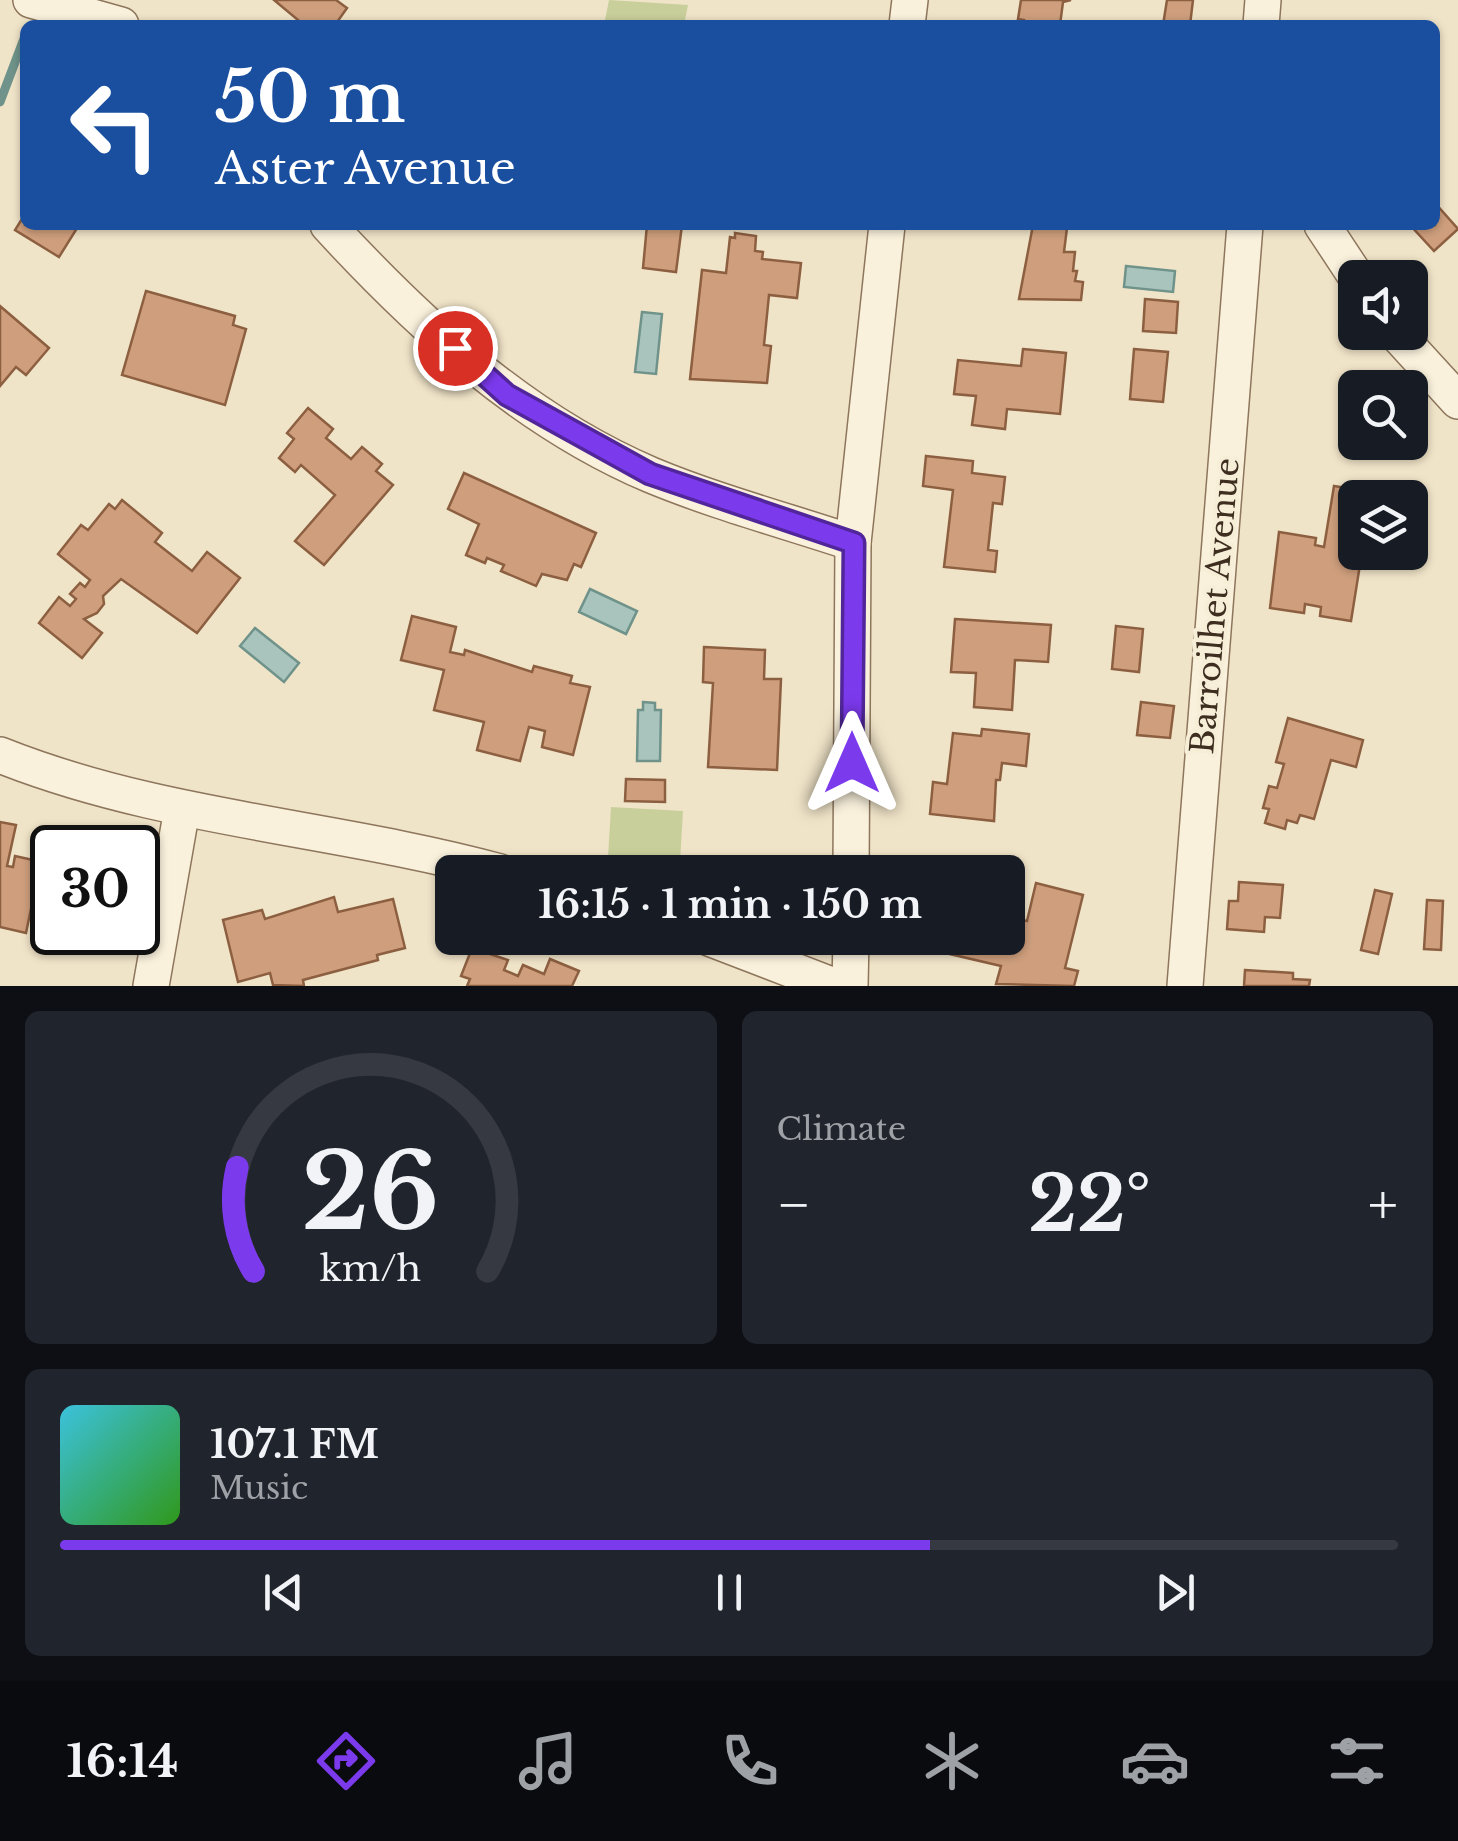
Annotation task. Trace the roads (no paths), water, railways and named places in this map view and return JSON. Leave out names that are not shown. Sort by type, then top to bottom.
[{"type":"street","points":[[31,0],[103,20]]},
{"type":"street","points":[[333,230],[378,278],[507,395],[650,474],[854,543]]},
{"type":"street","points":[[851,855],[854,543],[885,230]]},
{"type":"street","name":"Barroilhet Avenue","points":[[1185,986],[1246,230]]},
{"type":"street","points":[[1325,230],[1345,260]]},
{"type":"street","points":[[1411,350],[1458,401]]},
{"type":"street","points":[[0,756],[182,808],[435,855]]},
{"type":"street","points":[[151,986],[182,808]]},
{"type":"street","points":[[753,955],[834,986]]},
{"type":"street","points":[[850,986],[851,955]]},
{"type":"water","points":[[1126,266],[1175,271],[1173,292],[1124,287]]},
{"type":"water","points":[[642,312],[662,314],[656,374],[635,372]]},
{"type":"water","points":[[590,589],[637,611],[626,634],[579,612]]},
{"type":"water","points":[[255,628],[299,663],[284,682],[240,646]]},
{"type":"water","points":[[643,702],[655,703],[655,710],[661,710],[660,761],[637,761],[638,710],[643,710]]},
{"type":"waterway","points":[[0,102],[20,49]]}]
